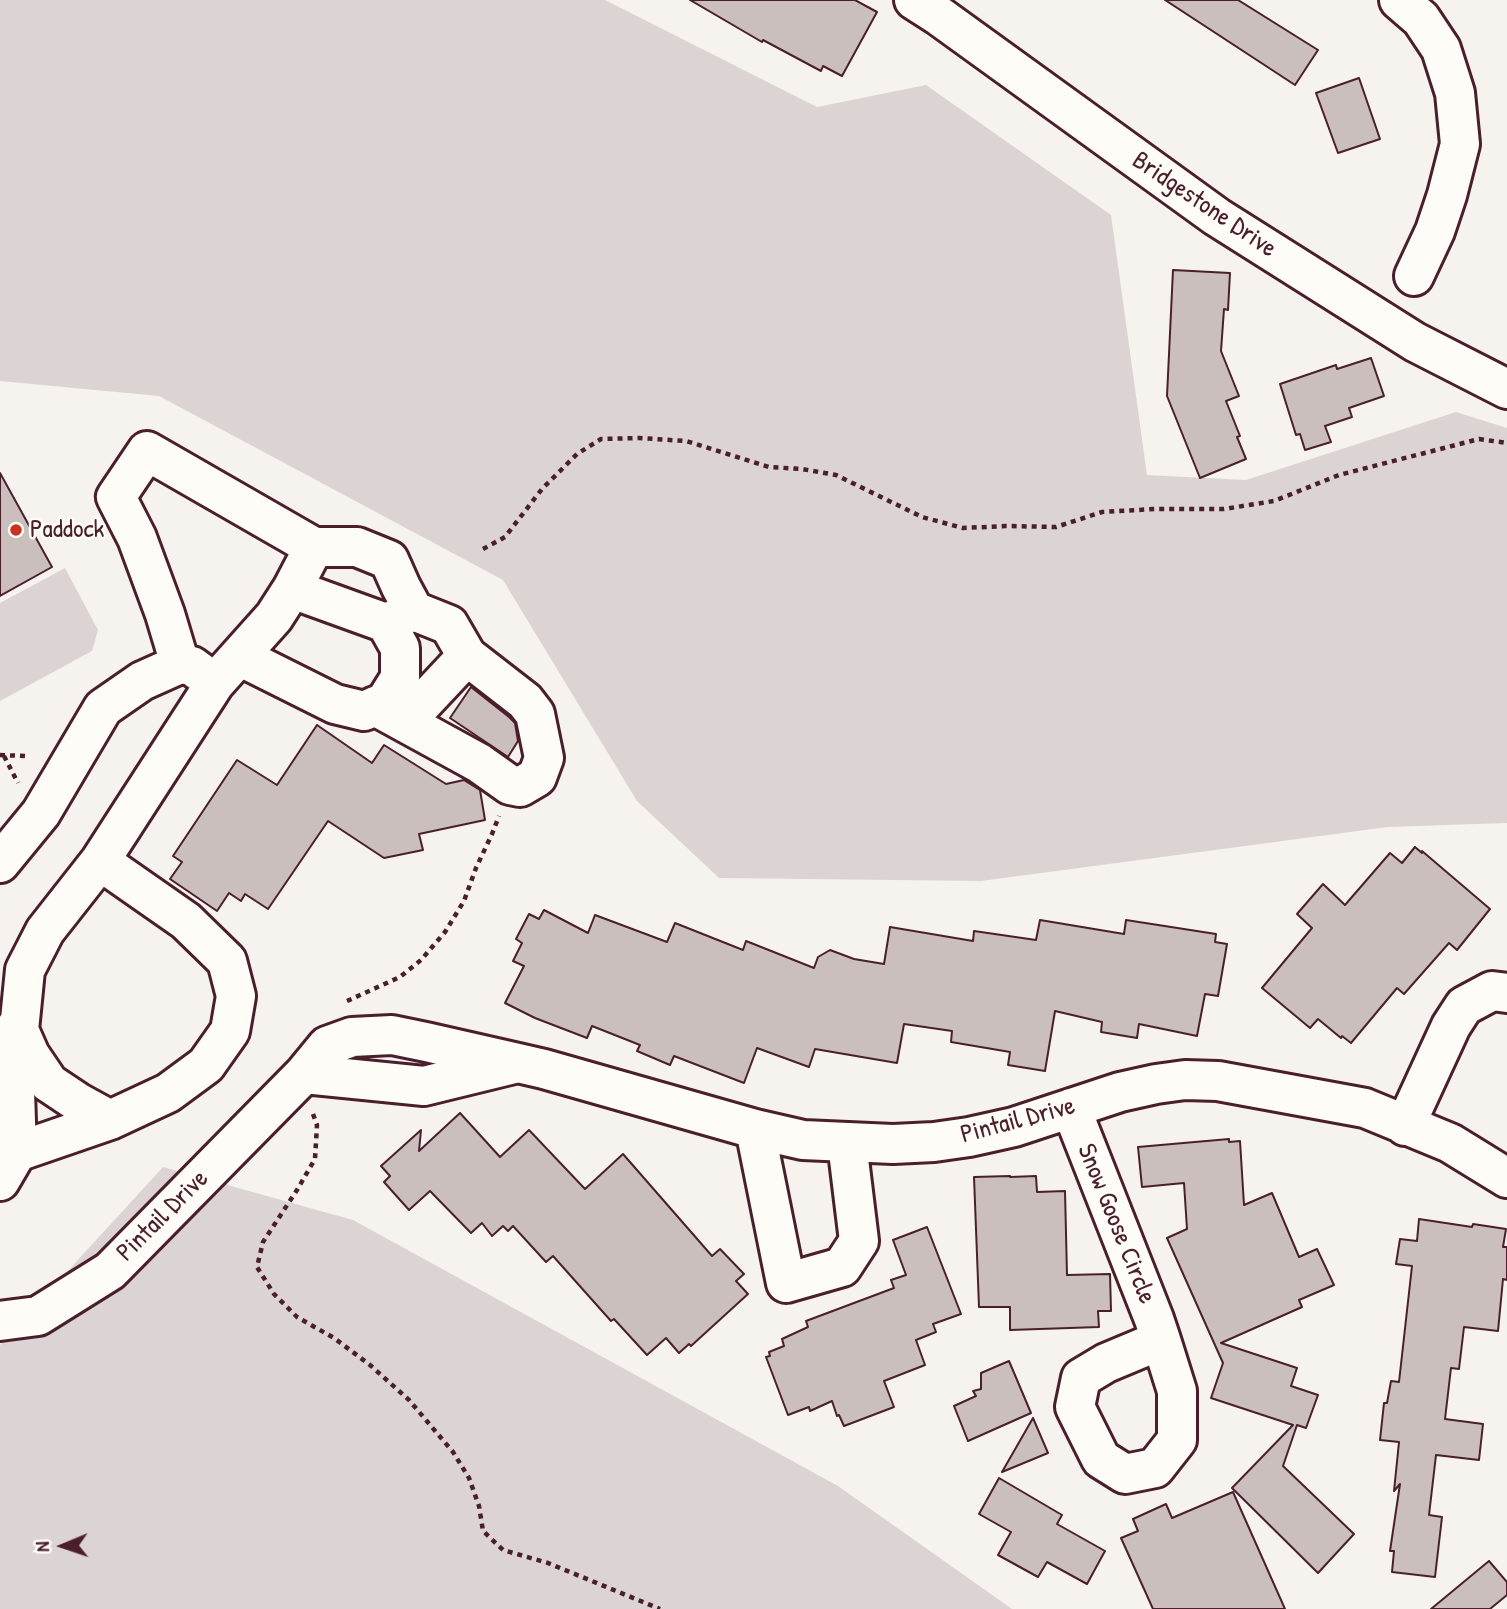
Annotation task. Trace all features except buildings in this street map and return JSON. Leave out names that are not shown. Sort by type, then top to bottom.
[{"type":"street","name":"Bridgestone Drive","points":[[914,0],[1217,217],[1415,342],[1507,388]]},
{"type":"street","points":[[1399,0],[1421,19],[1441,49],[1455,93],[1460,145],[1435,231],[1414,276]]},
{"type":"street","points":[[180,664],[137,538],[116,497],[147,451],[314,547],[357,547],[389,560],[401,587],[400,678],[385,702],[390,714]]},
{"type":"street","points":[[100,861],[186,921],[227,961],[236,996],[230,1031],[206,1065],[168,1093],[9,1167],[15,1061],[10,1020],[25,970],[45,931],[100,861],[227,669],[274,617],[314,547]]},
{"type":"street","points":[[0,863],[41,813],[103,708],[142,681],[180,664],[227,669],[335,704],[390,714],[479,763],[510,785],[520,786],[537,777],[544,758],[535,714],[525,701],[467,656],[449,625],[400,617],[292,589]]},
{"type":"street","points":[[390,714],[467,656]]},
{"type":"street","points":[[1405,1126],[1451,1026],[1464,1006],[1492,991],[1507,993]]},
{"type":"street","points":[[10,1020],[49,1083],[110,1120]]},
{"type":"street","name":"Pintail Drive","points":[[0,1321],[38,1316],[110,1270],[303,1076],[327,1046],[352,1037],[392,1035],[544,1069],[755,1129],[803,1140],[847,1143],[934,1142],[969,1137],[1156,1083],[1218,1080],[1365,1108],[1450,1143],[1507,1178]]},
{"type":"street","name":"Snow Goose Circle","points":[[1070,1108],[1161,1340]]},
{"type":"street","points":[[755,1129],[786,1283],[842,1267],[859,1241],[847,1143]]},
{"type":"path","points":[[483,549],[505,537],[542,489],[577,454],[600,439],[686,441],[769,467],[835,475],[922,517],[962,528],[1056,527],[1102,512],[1224,509],[1274,501],[1339,475],[1479,439],[1507,443]]},
{"type":"path","points":[[0,755],[25,757]]},
{"type":"path","points":[[339,1005],[400,977],[421,960],[446,932],[464,901],[510,785]]},
{"type":"path","points":[[303,1076],[317,1125],[315,1158],[263,1241],[257,1267],[274,1294],[297,1317],[334,1338],[370,1365],[409,1401],[453,1452],[469,1478],[479,1506],[483,1531],[503,1550],[548,1563],[660,1609]]},
{"type":"shaded area","points":[[0,0],[605,0],[817,107],[926,85],[1111,215],[1147,475],[1246,480],[1456,412],[1507,428],[1507,823],[1388,827],[981,881],[719,878],[637,801],[503,580],[159,396],[0,381]]},
{"type":"shaded area","points":[[65,568],[98,630],[92,651],[0,701],[0,603]]},
{"type":"shaded area","points":[[163,1167],[353,1220],[838,1486],[1012,1609],[0,1609],[0,1345]]},
{"type":"place","name":"Paddock","points":[[16,530]]}]
